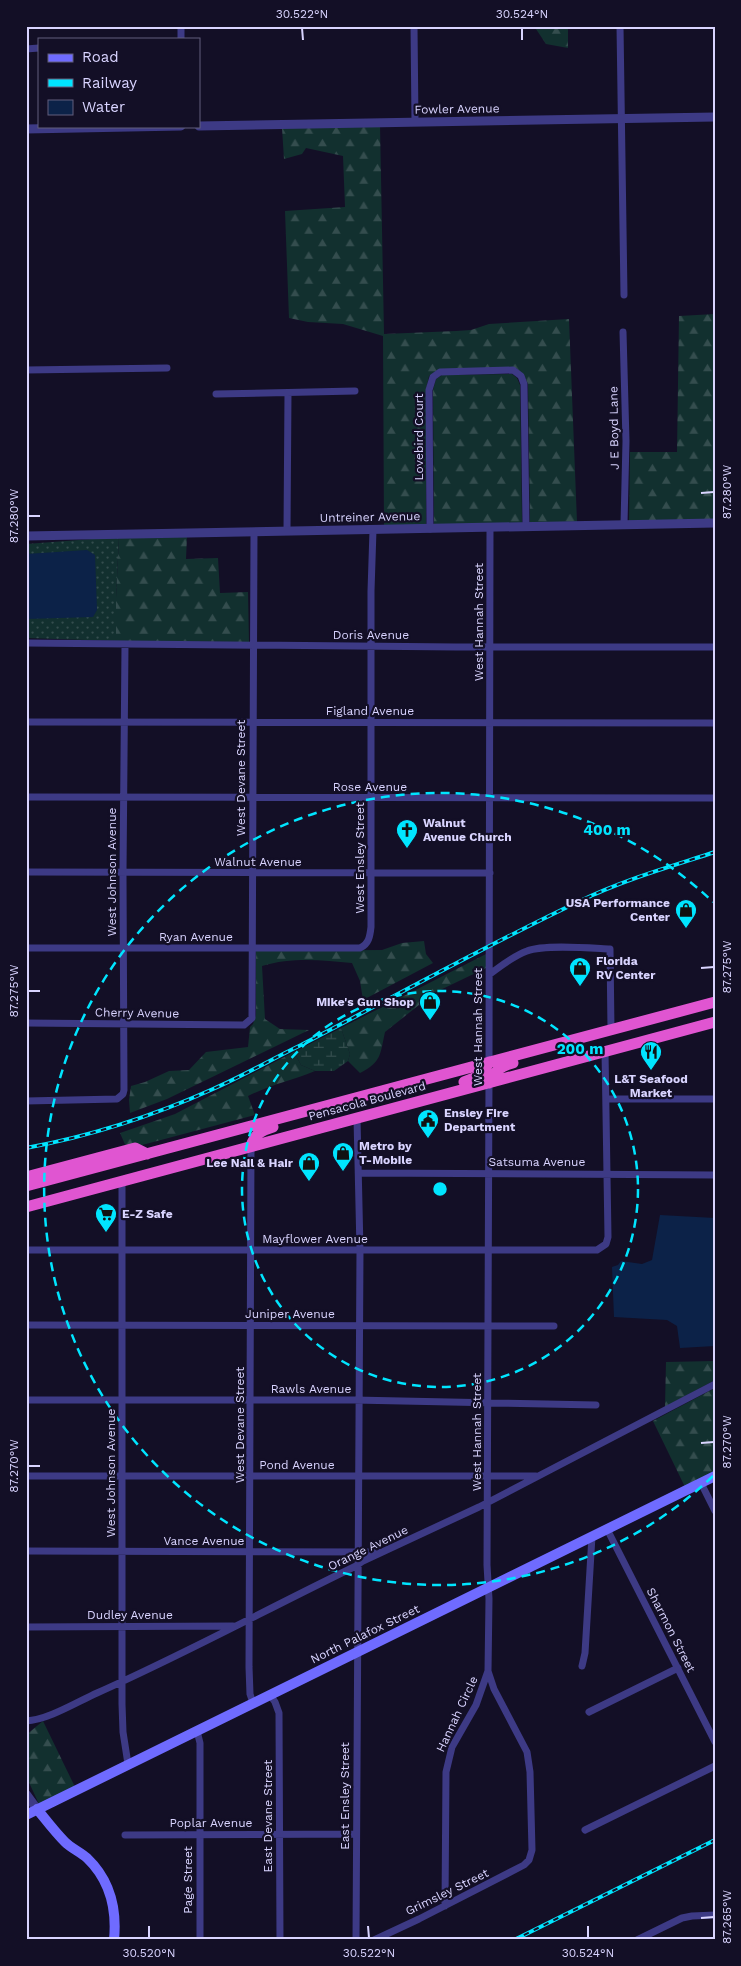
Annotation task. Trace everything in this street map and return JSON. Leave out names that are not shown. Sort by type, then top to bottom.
[{"type":"highway","name":"Pensacola Boulevard","points":[[26,1186],[715,1002]]},
{"type":"highway","name":"Pensacola Boulevard","points":[[26,1207],[713,1022]]},
{"type":"highway","points":[[489,1082],[496,1071],[503,1066],[578,1045],[611,1030]]},
{"type":"highway","points":[[371,1114],[400,1099],[474,1079],[482,1075],[489,1062]]},
{"type":"highway","points":[[251,1146],[256,1135],[262,1130],[312,1117],[335,1104]]},
{"type":"highway","points":[[26,1177],[135,1148],[147,1154]]},
{"type":"highway","points":[[26,1194],[103,1173],[120,1161]]},
{"type":"main road","name":"North Palafox Street","points":[[26,1815],[715,1476]]},
{"type":"main road","points":[[37,1809],[66,1844],[85,1857],[104,1878],[115,1916],[114,1940]]},
{"type":"street","points":[[414,26],[415,122]]},
{"type":"street","points":[[620,26],[624,295]]},
{"type":"street","name":"Fowler Avenue","points":[[200,126],[715,117]]},
{"type":"street","points":[[26,129],[78,128]]},
{"type":"street","name":"J E Boyd Lane","points":[[623,332],[626,441],[624,524]]},
{"type":"street","points":[[26,370],[167,368]]},
{"type":"street","name":"Lovebird Court","points":[[430,529],[429,390],[433,377],[440,372],[513,370],[520,376],[524,384],[526,526]]},
{"type":"street","points":[[216,394],[355,391]]},
{"type":"street","points":[[287,531],[288,393]]},
{"type":"street","name":"Untreiner Avenue","points":[[26,536],[715,523]]},
{"type":"street","name":"West Hannah Street","points":[[488,1671],[490,528]]},
{"type":"street","name":"West Ensley Street","points":[[365,945],[368,942],[371,926],[370,722],[373,530]]},
{"type":"street","name":"West Devane Street","points":[[248,1023],[252,1016],[252,646],[254,532]]},
{"type":"street","name":"Doris Avenue","points":[[26,643],[371,647],[715,646]]},
{"type":"street","name":"West Johnson Avenue","points":[[26,1101],[120,1098],[124,1090],[123,798],[125,645]]},
{"type":"street","name":"Figland Avenue","points":[[26,722],[715,723]]},
{"type":"street","name":"Rose Avenue","points":[[26,797],[715,798]]},
{"type":"street","name":"Walnut Avenue","points":[[26,872],[490,873]]},
{"type":"street","name":"Ryan Avenue","points":[[26,948],[360,948],[365,945]]},
{"type":"street","points":[[490,974],[516,956],[530,950],[610,949],[611,1030]]},
{"type":"street","name":"Cherry Avenue","points":[[26,1023],[244,1025],[248,1023]]},
{"type":"street","points":[[606,1051],[606,1175]]},
{"type":"street","points":[[607,1099],[715,1098]]},
{"type":"street","points":[[357,1118],[360,1250],[358,1652]]},
{"type":"street","name":"West Devane Street","points":[[251,1146],[249,1667],[250,1694],[253,1703]]},
{"type":"street","name":"Satsuma Avenue","points":[[359,1173],[715,1176]]},
{"type":"street","name":"Mayflower Avenue","points":[[26,1250],[597,1250],[603,1248],[608,1237],[606,1175]]},
{"type":"street","name":"West Johnson Avenue","points":[[122,1181],[122,1681],[123,1732],[128,1764]]},
{"type":"street","name":"Juniper Avenue","points":[[26,1325],[554,1326]]},
{"type":"street","name":"Orange Avenue","points":[[26,1721],[45,1716],[122,1681],[249,1619],[381,1552],[487,1502],[715,1384]]},
{"type":"street","name":"Rawls Avenue","points":[[26,1400],[488,1402],[596,1405]]},
{"type":"street","name":"Pond Avenue","points":[[26,1476],[538,1476]]},
{"type":"street","points":[[701,1483],[715,1511]]},
{"type":"street","name":"Sharmon Street","points":[[608,1529],[715,1742]]},
{"type":"street","points":[[582,1666],[585,1652],[592,1536]]},
{"type":"street","name":"Vance Avenue","points":[[26,1551],[381,1552]]},
{"type":"street","name":"Dudley Avenue","points":[[26,1627],[234,1626]]},
{"type":"street","name":"East Ensley Street","points":[[356,1940],[358,1652]]},
{"type":"street","points":[[590,1712],[678,1668]]},
{"type":"street","name":"Hannah Circle","points":[[488,1671],[494,1688],[519,1736],[530,1763],[532,1850],[529,1860]]},
{"type":"street","name":"Hannah Circle","points":[[445,1906],[446,1772],[452,1747],[476,1705],[488,1671]]},
{"type":"street","name":"East Devane Street","points":[[270,1695],[276,1702],[279,1713],[280,1940]]},
{"type":"street","name":"Page Street","points":[[197,1731],[200,1743],[200,1940]]},
{"type":"street","points":[[585,1830],[715,1766]]},
{"type":"street","points":[[26,1794],[37,1809]]},
{"type":"street","name":"Poplar Avenue","points":[[125,1835],[356,1834]]},
{"type":"street","name":"Grimsley Street","points":[[374,1940],[507,1875],[524,1866],[529,1860]]},
{"type":"street","points":[[637,1940],[682,1918],[715,1915]]},
{"type":"green space","points":[[534,26],[568,26],[568,48],[546,44]]},
{"type":"green space","points":[[380,125],[384,334],[471,330],[489,324],[569,319],[577,522],[530,523],[528,384],[524,375],[516,368],[438,370],[429,376],[426,390],[426,526],[384,526],[383,336],[343,324],[308,322],[289,318],[285,211],[345,207],[343,156],[306,148],[302,154],[284,159],[282,128]]},
{"type":"green space","points":[[715,314],[715,519],[629,521],[630,452],[677,452],[679,316]]},
{"type":"green space","points":[[512,374],[517,378],[520,385],[522,523],[434,525],[433,390],[436,379],[442,375]]},
{"type":"green space","points":[[187,536],[186,559],[218,558],[220,593],[248,592],[249,642],[116,641],[119,537]]},
{"type":"green space","points":[[119,537],[116,641],[26,638],[26,544]]},
{"type":"green space","points":[[424,941],[426,954],[433,963],[363,1000],[360,981],[352,963],[295,960],[262,966],[265,1019],[280,1029],[309,1030],[167,1099],[130,1113],[131,1086],[169,1071],[189,1070],[206,1052],[248,1047],[250,1027],[256,1015],[256,951],[382,950],[402,943]]},
{"type":"green space","points":[[486,954],[486,968],[434,993],[385,1032],[379,1057],[367,1069],[360,1073],[348,1061],[350,1054],[341,1028]]},
{"type":"green space","points":[[341,1028],[350,1054],[348,1061],[334,1071],[315,1071],[301,1065],[294,1052]]},
{"type":"green space","points":[[294,1052],[301,1065],[315,1071],[248,1096],[255,1115],[127,1149],[120,1133],[175,1114]]},
{"type":"green space","points":[[715,1361],[715,1380],[665,1407],[666,1362]]},
{"type":"green space","points":[[715,1388],[715,1472],[685,1487],[653,1421]]},
{"type":"green space","points":[[43,1721],[75,1787],[39,1804],[26,1776],[26,1735]]},
{"type":"water","points":[[87,550],[95,555],[97,610],[93,617],[26,619],[26,554]]},
{"type":"water","points":[[660,1215],[715,1218],[715,1346],[680,1348],[677,1326],[667,1320],[614,1317],[612,1267],[618,1265],[621,1261],[642,1264],[652,1260]]},
{"type":"railway","points":[[26,1148],[98,1131],[190,1099],[246,1073],[474,954],[596,893],[629,880],[715,852]]},
{"type":"railway","points":[[514,1940],[715,1840]]},
{"type":"place","name":"Walnut Avenue Church","points":[[407,849]]},
{"type":"place","name":"USA Performance Center","points":[[686,929]]},
{"type":"place","name":"Florida RV Center","points":[[580,987]]},
{"type":"place","name":"Mike's Gun Shop","points":[[430,1021]]},
{"type":"place","name":"L&T Seafood Market","points":[[651,1071]]},
{"type":"place","name":"Ensley Fire Department","points":[[428,1139]]},
{"type":"place","name":"Metro by T-Mobile","points":[[343,1172]]},
{"type":"place","name":"Lee Nail & Hair","points":[[309,1182]]},
{"type":"place","name":"E-Z Safe","points":[[106,1233]]}]
